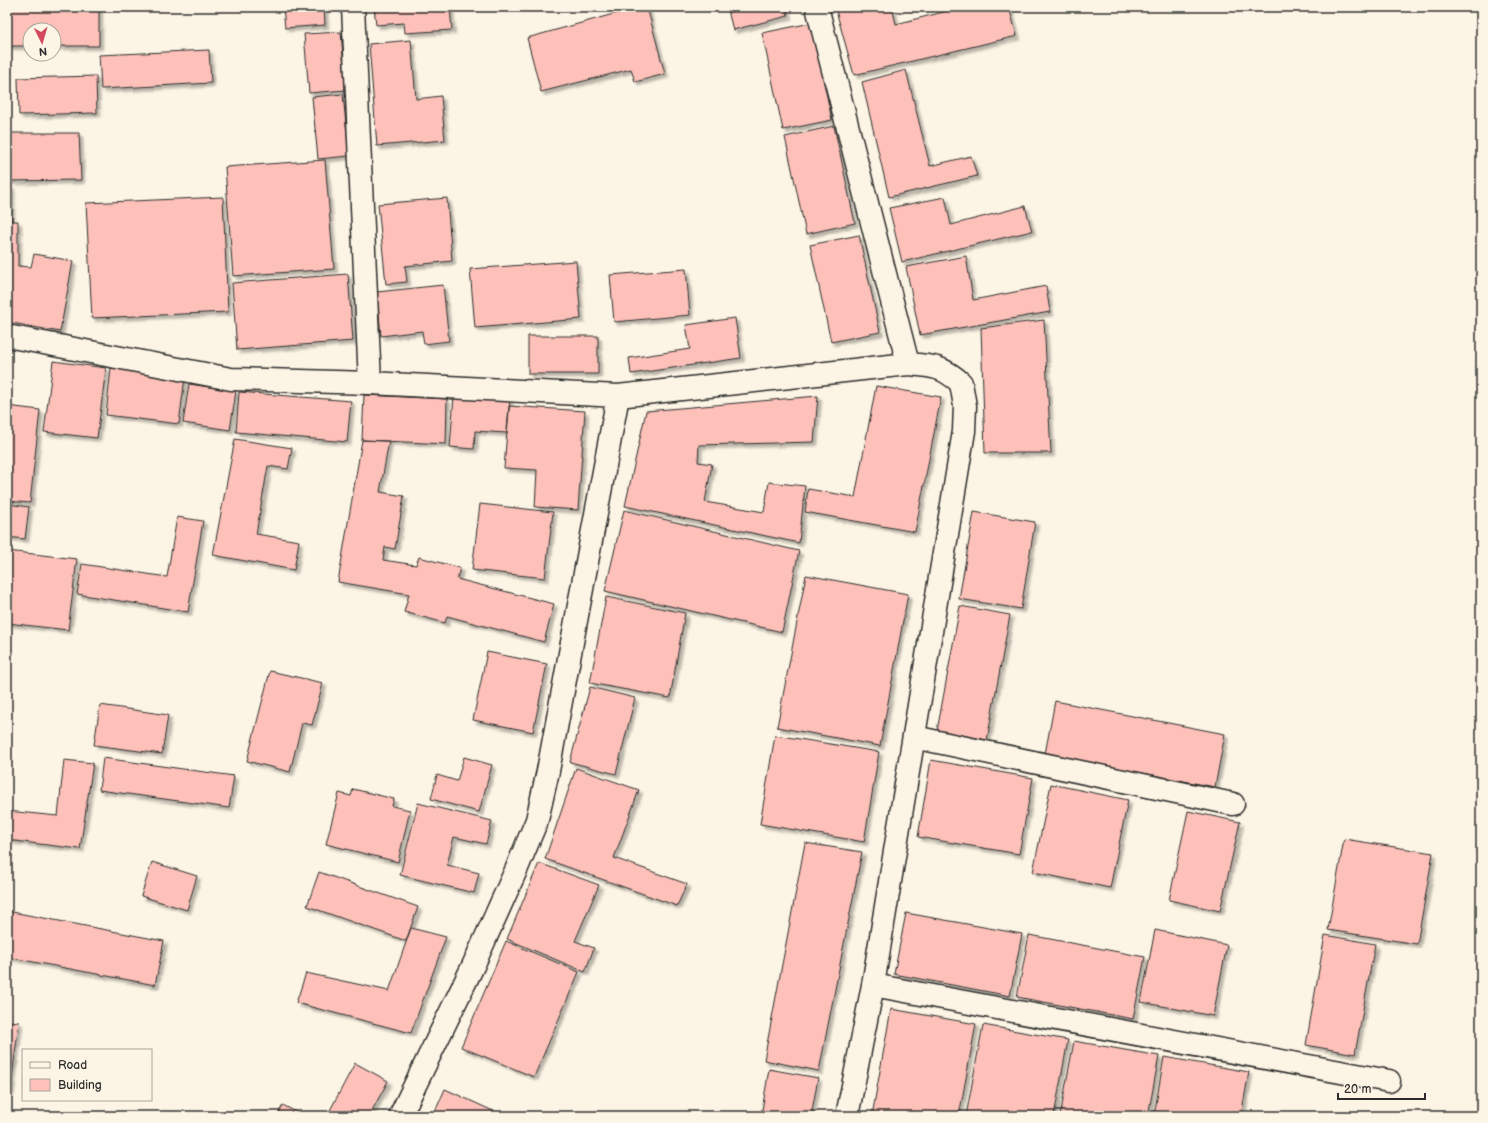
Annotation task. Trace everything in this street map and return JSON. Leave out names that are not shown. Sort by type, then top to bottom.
[{"type":"street","points":[[353,7],[370,383]]},
{"type":"street","points":[[817,7],[908,364]]},
{"type":"street","points":[[7,336],[231,379],[370,383],[618,396],[908,364],[938,367],[951,374],[961,383],[964,394],[965,419],[874,985],[847,1116]]},
{"type":"street","points":[[400,1116],[473,966],[537,820],[551,755],[618,396]]},
{"type":"street","points":[[914,737],[1233,804]]},
{"type":"street","points":[[874,985],[1390,1082]]},
{"type":"building","points":[[7,7],[99,7],[99,46],[62,46],[62,22],[22,22],[22,46],[7,46]]},
{"type":"building","points":[[283,7],[324,7],[325,25],[285,28]]},
{"type":"building","points":[[374,7],[450,7],[452,30],[405,33],[404,23],[376,25]]},
{"type":"building","points":[[639,7],[647,7],[665,74],[635,82],[631,69],[541,92],[527,38]]},
{"type":"building","points":[[727,7],[786,7],[788,16],[733,30]]},
{"type":"building","points":[[835,7],[892,7],[896,24],[963,7],[1009,7],[1017,36],[854,75]]},
{"type":"building","points":[[811,23],[832,120],[783,130],[762,33]]},
{"type":"building","points":[[341,32],[346,90],[309,93],[304,34]]},
{"type":"building","points":[[411,40],[416,99],[441,96],[445,140],[377,146],[369,44]]},
{"type":"building","points":[[209,50],[211,83],[101,89],[99,55]]},
{"type":"building","points":[[906,70],[930,166],[971,156],[977,176],[889,197],[862,82]]},
{"type":"building","points":[[96,76],[97,113],[19,115],[18,78]]},
{"type":"building","points":[[343,94],[349,156],[318,159],[312,97]]},
{"type":"building","points":[[834,126],[855,223],[806,234],[785,137]]},
{"type":"building","points":[[7,133],[79,133],[81,180],[7,181]]},
{"type":"building","points":[[325,160],[334,269],[233,276],[225,167]]},
{"type":"building","points":[[7,186],[11,186],[11,221],[18,221],[18,266],[31,267],[34,254],[73,261],[60,332],[7,322]]},
{"type":"building","points":[[223,197],[228,312],[92,318],[86,203]]},
{"type":"building","points":[[945,197],[951,225],[1025,206],[1032,231],[902,262],[889,208]]},
{"type":"building","points":[[447,198],[452,261],[405,266],[407,282],[386,284],[378,204]]},
{"type":"building","points":[[859,235],[880,332],[831,342],[810,245]]},
{"type":"building","points":[[966,256],[973,300],[1046,286],[1050,312],[920,335],[906,267]]},
{"type":"building","points":[[576,261],[581,319],[475,328],[470,269]]},
{"type":"building","points":[[686,269],[690,315],[614,322],[610,275]]},
{"type":"building","points":[[348,274],[353,341],[237,350],[232,283]]},
{"type":"building","points":[[443,285],[449,341],[424,344],[422,331],[381,336],[377,292]]},
{"type":"building","points":[[735,318],[741,358],[631,374],[629,358],[690,349],[686,325]]},
{"type":"building","points":[[1044,320],[1051,453],[985,453],[981,328]]},
{"type":"building","points":[[528,336],[598,336],[598,374],[528,374]]},
{"type":"building","points":[[53,361],[106,368],[97,438],[44,432]]},
{"type":"building","points":[[111,368],[185,377],[179,424],[106,415]]},
{"type":"building","points":[[189,384],[236,391],[230,430],[183,423]]},
{"type":"building","points":[[876,386],[941,397],[915,532],[805,512],[808,489],[855,497]]},
{"type":"building","points":[[239,392],[351,401],[347,442],[236,432]]},
{"type":"building","points":[[364,395],[447,399],[446,444],[362,440]]},
{"type":"building","points":[[454,396],[510,400],[507,433],[475,431],[474,449],[450,447]]},
{"type":"building","points":[[818,396],[814,442],[699,445],[698,462],[712,464],[705,502],[764,512],[769,482],[805,486],[799,543],[625,506],[646,411]]},
{"type":"building","points":[[7,406],[40,410],[30,503],[7,501]]},
{"type":"building","points":[[509,406],[585,411],[578,510],[535,507],[537,470],[504,468]]},
{"type":"building","points":[[235,439],[292,448],[288,469],[268,466],[256,534],[299,541],[294,570],[213,555]]},
{"type":"building","points":[[362,440],[389,441],[380,492],[404,496],[395,549],[385,547],[383,560],[416,565],[419,557],[460,568],[457,579],[554,604],[544,642],[447,616],[445,623],[404,612],[409,594],[338,582]]},
{"type":"building","points":[[7,504],[29,507],[25,539],[7,537]]},
{"type":"building","points":[[480,504],[553,512],[545,578],[472,570]]},
{"type":"building","points":[[624,510],[799,551],[782,632],[605,591]]},
{"type":"building","points":[[974,512],[1035,522],[1021,609],[959,599]]},
{"type":"building","points":[[177,517],[203,521],[188,612],[77,594],[82,564],[167,577]]},
{"type":"building","points":[[7,551],[77,559],[68,630],[7,623]]},
{"type":"building","points":[[806,575],[908,594],[880,746],[777,727]]},
{"type":"building","points":[[606,597],[685,613],[670,698],[590,683]]},
{"type":"building","points":[[960,606],[1010,615],[987,740],[937,731]]},
{"type":"building","points":[[487,652],[547,664],[533,732],[473,720]]},
{"type":"building","points":[[270,671],[323,683],[312,725],[302,723],[290,772],[247,761]]},
{"type":"building","points":[[590,687],[635,698],[616,774],[570,762]]},
{"type":"building","points":[[1055,701],[1225,734],[1215,787],[1045,754]]},
{"type":"building","points":[[100,705],[168,715],[162,754],[94,745]]},
{"type":"building","points":[[775,735],[879,752],[864,842],[760,824]]},
{"type":"building","points":[[464,757],[492,765],[479,812],[431,799],[437,775],[457,781]]},
{"type":"building","points":[[103,758],[234,776],[229,808],[99,790]]},
{"type":"building","points":[[64,760],[93,763],[80,849],[7,840],[7,811],[58,816]]},
{"type":"building","points":[[931,760],[1033,778],[1019,854],[918,837]]},
{"type":"building","points":[[576,768],[639,790],[614,858],[687,884],[677,906],[545,859]]},
{"type":"building","points":[[1051,784],[1128,800],[1110,888],[1033,872]]},
{"type":"building","points":[[353,789],[394,799],[392,806],[410,810],[398,862],[326,844],[339,793],[351,796]]},
{"type":"building","points":[[418,803],[492,821],[486,844],[454,837],[447,865],[479,873],[474,893],[400,875]]},
{"type":"building","points":[[1188,811],[1240,822],[1220,911],[1169,900]]},
{"type":"building","points":[[1344,839],[1433,853],[1417,944],[1328,930]]},
{"type":"building","points":[[805,843],[862,852],[819,1071],[764,1060]]},
{"type":"building","points":[[152,862],[197,876],[187,910],[141,896]]},
{"type":"building","points":[[539,863],[599,885],[575,941],[594,948],[585,972],[507,939]]},
{"type":"building","points":[[319,872],[418,907],[406,941],[307,906]]},
{"type":"building","points":[[7,911],[164,941],[155,985],[7,957]]},
{"type":"building","points":[[906,913],[1022,934],[1010,996],[894,974]]},
{"type":"building","points":[[411,928],[446,937],[411,1033],[296,1003],[306,973],[389,991]]},
{"type":"building","points":[[1155,930],[1227,945],[1213,1016],[1141,1002]]},
{"type":"building","points":[[1029,935],[1145,957],[1133,1019],[1017,997]]},
{"type":"building","points":[[1325,935],[1375,944],[1355,1054],[1306,1045]]},
{"type":"building","points":[[506,941],[579,972],[534,1077],[461,1047]]},
{"type":"building","points":[[891,1009],[976,1024],[959,1116],[872,1116]]},
{"type":"building","points":[[7,1021],[19,1022],[10,1093],[7,1092]]},
{"type":"building","points":[[983,1025],[1068,1040],[1054,1116],[966,1116]]},
{"type":"building","points":[[1074,1041],[1159,1056],[1148,1116],[1060,1116]]},
{"type":"building","points":[[1164,1057],[1249,1072],[1241,1116],[1154,1116]]},
{"type":"building","points":[[355,1063],[388,1081],[369,1116],[327,1116]]},
{"type":"building","points":[[769,1069],[818,1078],[811,1116],[761,1116]]},
{"type":"building","points":[[445,1089],[504,1116],[433,1116]]},
{"type":"building","points":[[283,1105],[303,1116],[277,1116]]}]
